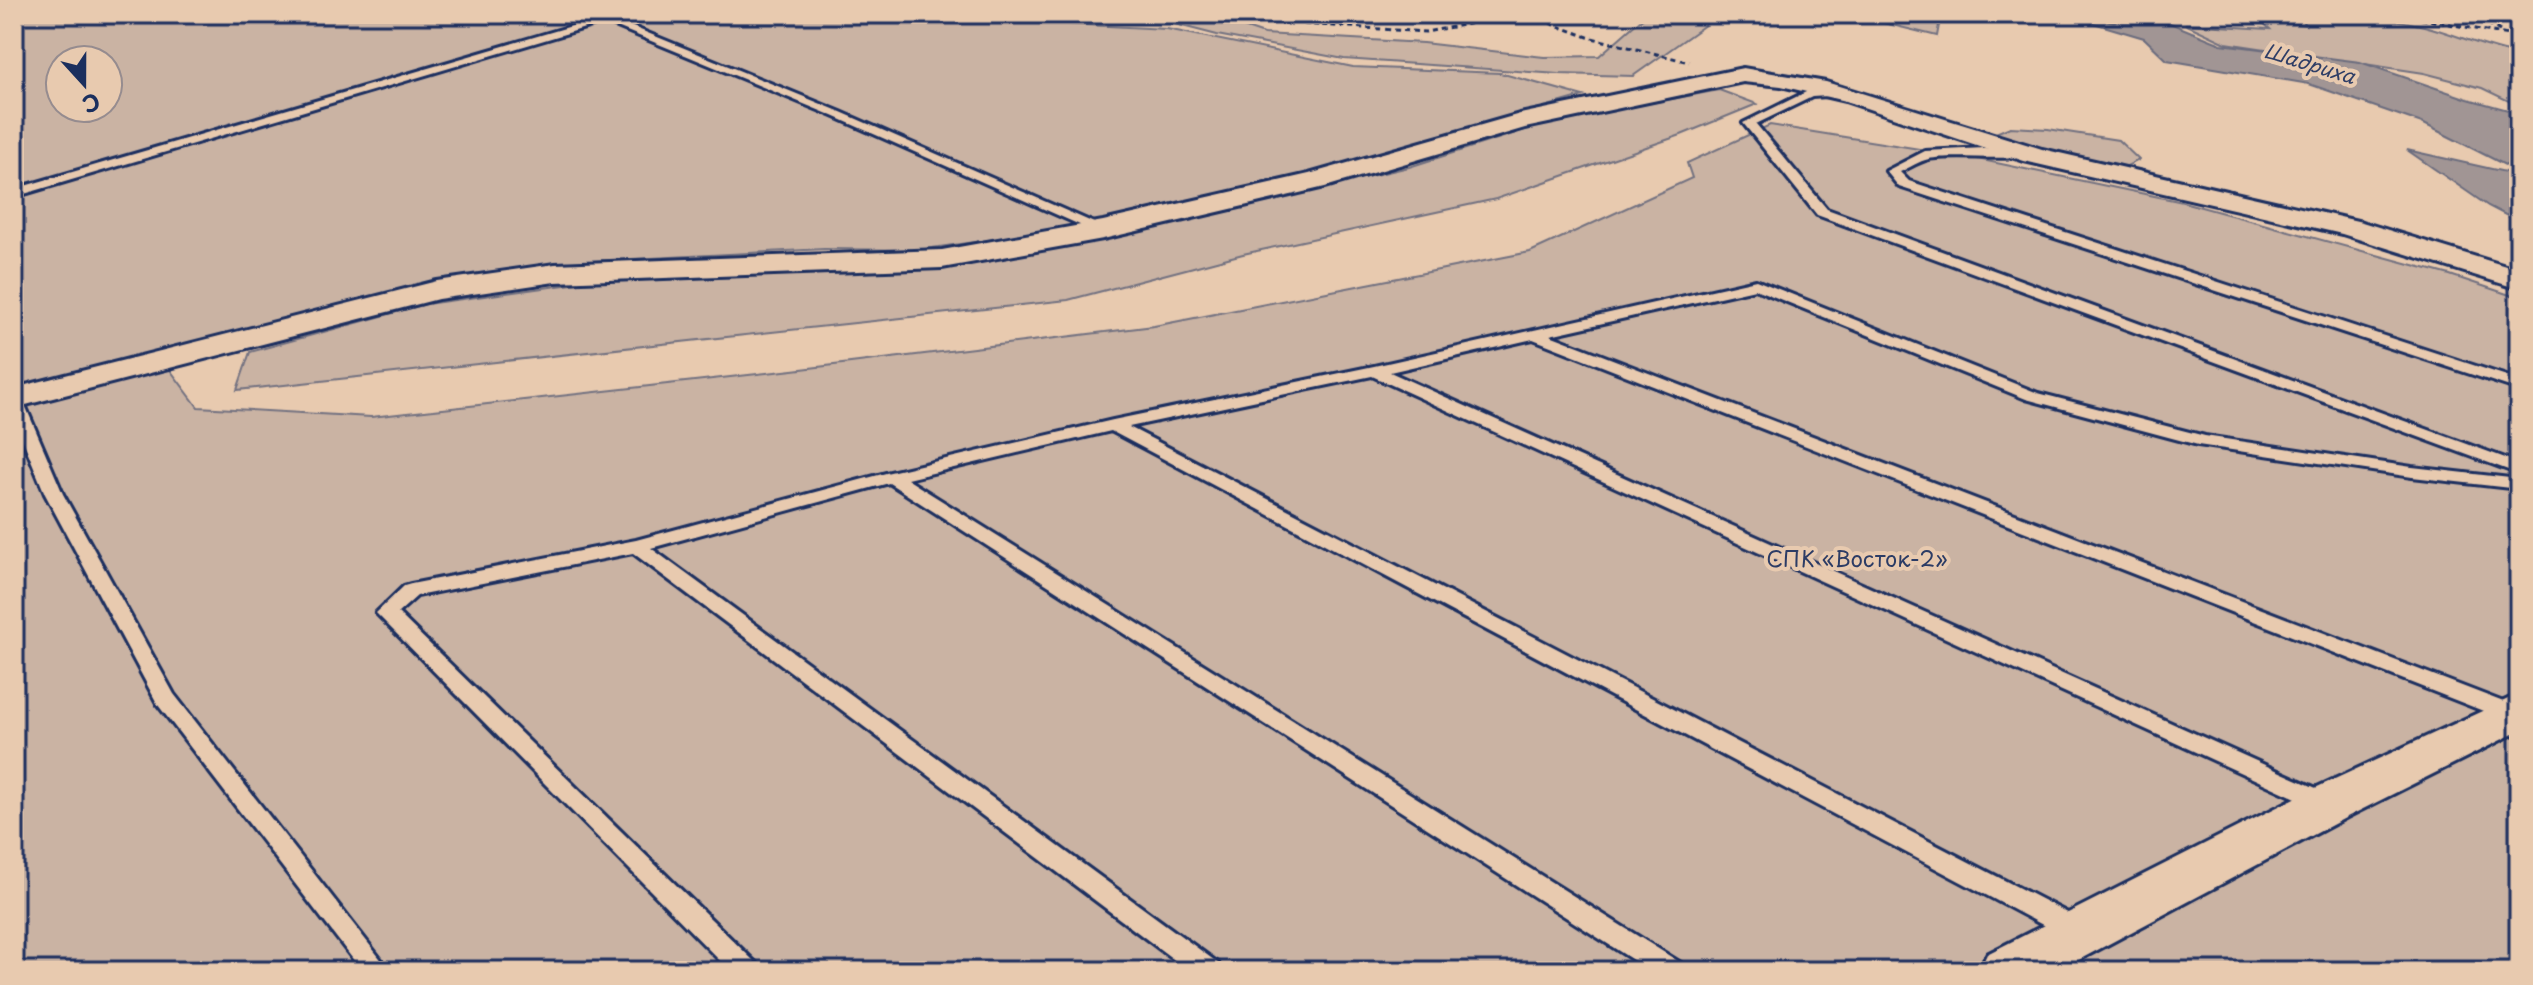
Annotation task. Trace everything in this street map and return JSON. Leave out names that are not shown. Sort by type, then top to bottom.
[{"type":"street","points":[[14,398],[437,290],[555,273],[942,259],[1103,230],[1315,181],[1520,122],[1743,75],[1774,77],[1845,93],[2030,155],[2132,182],[2330,222],[2519,280]]},
{"type":"street","points":[[2006,971],[2330,803],[2517,714]]},
{"type":"lane","points":[[14,193],[606,19],[837,114],[1103,230]]},
{"type":"lane","points":[[1845,93],[1810,94],[1749,123],[1822,212],[2519,469]]},
{"type":"lane","points":[[2030,155],[1984,152],[1925,155],[1892,171],[1904,184],[2519,385]]},
{"type":"lane","points":[[747,971],[386,613],[411,591],[636,546],[892,477],[1113,425],[1374,371],[1756,284],[2047,400],[2204,441],[2412,472],[2519,484]]},
{"type":"lane","points":[[1535,335],[2517,714]]},
{"type":"lane","points":[[1374,371],[2330,803]]},
{"type":"lane","points":[[14,398],[54,494],[166,699],[377,971]]},
{"type":"lane","points":[[1113,425],[2080,932]]},
{"type":"lane","points":[[892,477],[1672,971]]},
{"type":"lane","points":[[636,546],[1209,971]]},
{"type":"path","points":[[1233,14],[1303,24],[1426,32],[1494,19],[1543,22]]},
{"type":"path","points":[[1525,14],[1588,37],[1743,75]]},
{"type":"path","points":[[2395,14],[2519,37]]},
{"type":"path","points":[[2504,34],[2487,23],[2509,14]]},
{"type":"green space","name":"СПК «Восток-2»","points":[[14,14],[868,14],[1167,29],[1353,67],[1500,73],[1583,96],[1258,188],[1080,227],[918,250],[824,249],[554,263],[443,279],[159,355],[198,407],[371,417],[1154,326],[1530,252],[1692,178],[1687,163],[1770,125],[1963,156],[2183,202],[2450,275],[2519,298],[2519,971],[14,971],[14,394],[22,385],[14,374]]},
{"type":"green space","points":[[1136,14],[1214,17],[1264,34],[1423,43],[1544,57],[1599,56],[1647,14],[1687,14],[1712,20],[1633,76],[1344,59],[1217,35]]},
{"type":"green space","points":[[1847,14],[1941,14],[1937,36]]},
{"type":"green space","points":[[2289,14],[2390,19],[2519,54],[2519,106],[2482,88],[2424,73],[2226,43],[2185,24],[2270,29],[2260,20],[2305,25],[2300,17]]},
{"type":"green space","points":[[1719,90],[1757,104],[1681,135],[1496,199],[1243,254],[1068,300],[237,390],[250,352],[426,304],[609,279],[911,269],[1093,240],[1409,167],[1551,122]]},
{"type":"green space","points":[[2010,127],[2048,129],[2118,140],[2139,160],[2123,168],[1986,137]]},
{"type":"water","points":[[2116,14],[2148,14],[2221,44],[2360,62],[2519,113],[2519,172],[2422,123],[2309,84],[2167,60],[2144,38],[2090,22]]},
{"type":"water","points":[[2407,150],[2519,175],[2519,222],[2488,206]]},
{"type":"waterway","name":"Шадриха","points":[[2090,14],[2114,20]]}]
